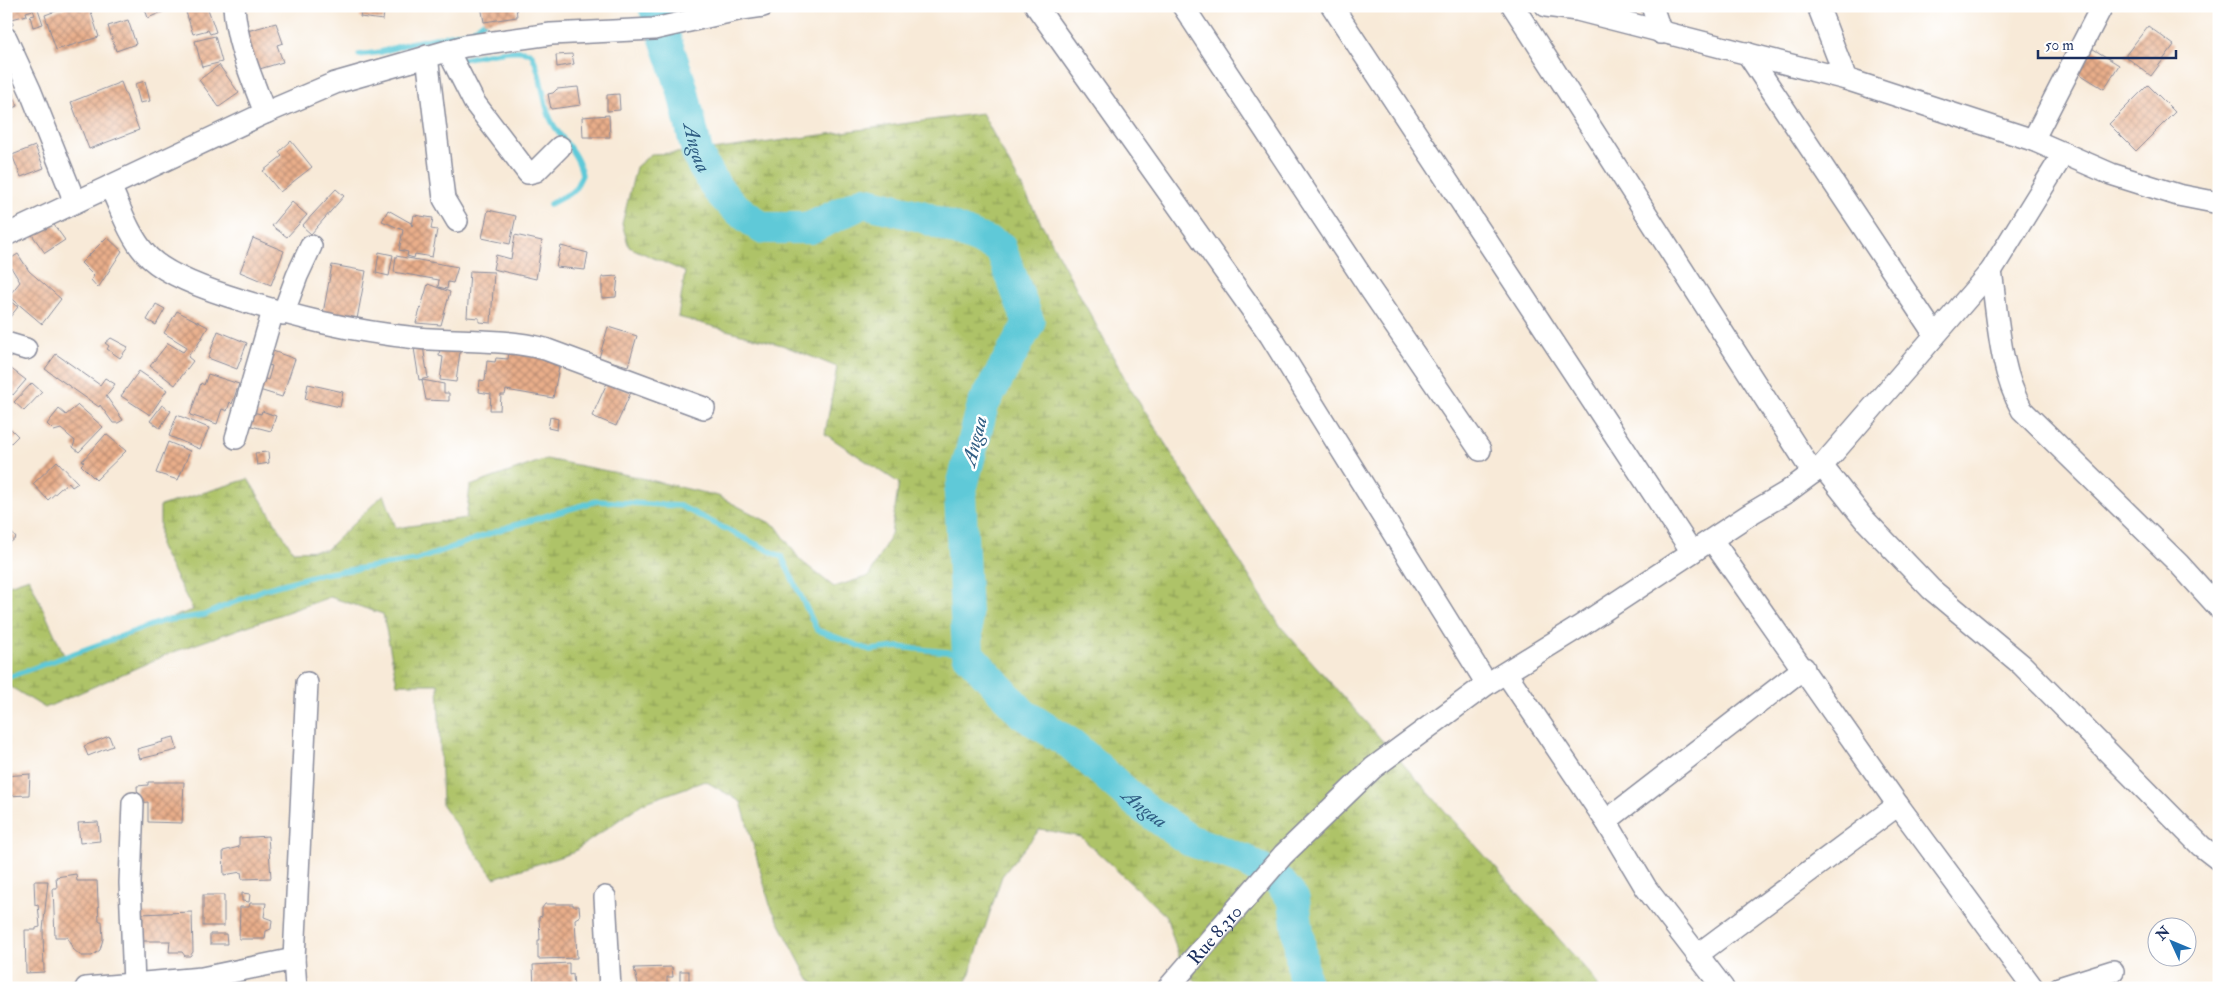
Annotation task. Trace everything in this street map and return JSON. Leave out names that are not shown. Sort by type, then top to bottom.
[{"type":"street","points":[[234,6],[235,21],[243,54],[265,113]]},
{"type":"street","points":[[6,235],[265,113],[335,83],[448,51],[551,34],[654,29],[763,6]]},
{"type":"street","points":[[1036,6],[1270,335],[1487,684]]},
{"type":"street","points":[[1183,6],[1370,289],[1480,450]]},
{"type":"street","points":[[1332,6],[1692,552]]},
{"type":"street","points":[[1513,6],[1818,470],[1930,589],[2022,666],[2201,846],[2219,860]]},
{"type":"street","points":[[1546,6],[1577,10],[1846,79],[2033,140],[2111,174],[2178,195],[2219,203]]},
{"type":"street","points":[[1652,6],[1661,32]]},
{"type":"street","points":[[1818,6],[1846,79]]},
{"type":"street","points":[[2033,140],[2102,6]]},
{"type":"street","points":[[6,38],[30,90],[75,202]]},
{"type":"street","points":[[448,51],[474,102],[528,172],[536,171],[560,147]]},
{"type":"street","points":[[1747,53],[1935,335]]},
{"type":"street","points":[[428,56],[444,199],[457,221]]},
{"type":"street","name":"Rue 8.310","points":[[1168,988],[1283,854],[1373,768],[1487,684],[1580,628],[1818,470],[1991,271],[2064,153]]},
{"type":"street","points":[[110,186],[144,253],[160,266],[208,290],[278,313],[325,325],[372,333],[419,338],[519,342],[545,349],[704,408]]},
{"type":"street","points":[[236,438],[278,313],[311,246]]},
{"type":"street","points":[[1991,271],[2005,366],[2011,390],[2022,410],[2179,564],[2219,608]]},
{"type":"street","points":[[1712,540],[1804,668],[1898,805],[2033,988]]},
{"type":"street","points":[[1606,821],[1804,668]]},
{"type":"street","points":[[1506,673],[1606,821],[1646,888],[1723,988]]},
{"type":"street","points":[[296,988],[294,959],[307,683]]},
{"type":"street","points":[[133,802],[130,883],[134,984]]},
{"type":"street","points":[[1697,955],[1898,805]]},
{"type":"street","points":[[605,897],[610,988]]},
{"type":"street","points":[[86,988],[202,978],[294,959]]},
{"type":"street","points":[[2059,988],[2113,971]]},
{"type":"green space","points":[[982,113],[1130,388],[1281,627],[1592,976],[1599,988],[1203,988],[1183,969],[1166,916],[1081,837],[1040,829],[1002,876],[965,988],[820,988],[808,978],[770,905],[741,802],[705,781],[643,803],[572,853],[494,878],[442,805],[438,684],[397,684],[383,614],[330,597],[168,654],[45,708],[6,684],[6,586],[29,578],[64,655],[193,610],[160,547],[160,506],[248,479],[293,551],[326,550],[384,494],[396,528],[466,518],[470,486],[546,459],[628,475],[718,496],[776,526],[800,560],[834,587],[869,576],[891,534],[899,483],[825,434],[837,367],[782,345],[678,317],[685,272],[629,247],[622,224],[636,167],[651,154],[697,152]]},
{"type":"building","points":[[6,6],[37,6],[43,24],[33,27],[30,16],[35,15],[33,10],[26,12],[27,15],[12,19],[13,25],[6,27]]},
{"type":"building","points":[[70,6],[89,6],[99,37],[56,50],[45,15]]},
{"type":"building","points":[[144,6],[176,6],[148,18]]},
{"type":"building","points":[[195,6],[207,6],[216,32],[210,34],[208,30],[193,34],[185,9]]},
{"type":"building","points":[[362,6],[385,6],[383,20],[360,17]]},
{"type":"building","points":[[481,6],[516,6],[517,17],[484,22]]},
{"type":"building","points":[[128,20],[136,44],[116,51],[108,26]]},
{"type":"building","points":[[276,23],[283,43],[277,45],[283,62],[253,71],[240,33]]},
{"type":"building","points":[[2148,26],[2174,45],[2151,76],[2125,56]]},
{"type":"building","points":[[215,36],[222,62],[202,67],[195,41]]},
{"type":"building","points":[[2090,47],[2119,65],[2104,89],[2075,71]]},
{"type":"building","points":[[572,54],[574,64],[557,67],[556,55]]},
{"type":"building","points":[[219,65],[239,93],[219,107],[199,80]]},
{"type":"building","points":[[145,81],[150,101],[140,103],[135,84]]},
{"type":"building","points":[[121,82],[139,130],[89,149],[71,102]]},
{"type":"building","points":[[9,84],[18,106],[6,111],[6,85]]},
{"type":"building","points":[[2148,85],[2175,112],[2136,151],[2109,124]]},
{"type":"building","points":[[578,87],[581,105],[551,109],[548,94],[553,93],[557,89]]},
{"type":"building","points":[[619,94],[620,110],[607,111],[607,95]]},
{"type":"building","points":[[609,115],[610,137],[583,137],[582,117]]},
{"type":"building","points":[[291,141],[312,167],[280,192],[263,171],[282,156],[279,152]]},
{"type":"building","points":[[35,146],[44,168],[21,177],[12,155]]},
{"type":"building","points":[[336,189],[344,196],[311,234],[302,226]]},
{"type":"building","points":[[292,202],[307,215],[287,237],[272,226]]},
{"type":"building","points":[[388,210],[411,223],[412,226],[414,215],[433,218],[431,229],[437,230],[432,257],[415,254],[414,258],[407,256],[408,252],[399,250],[403,230],[382,221]]},
{"type":"building","points":[[488,210],[516,216],[510,244],[482,238]]},
{"type":"building","points":[[49,218],[65,240],[45,253],[30,232]]},
{"type":"building","points":[[515,235],[542,241],[536,279],[493,269],[496,255],[511,259]]},
{"type":"building","points":[[107,237],[122,251],[98,288],[91,280],[94,276],[81,263]]},
{"type":"building","points":[[253,238],[284,251],[271,285],[240,272]]},
{"type":"building","points":[[561,246],[588,253],[585,270],[556,267]]},
{"type":"building","points":[[379,252],[393,255],[389,276],[376,273]]},
{"type":"building","points":[[18,254],[29,271],[61,299],[42,324],[9,296],[7,299],[18,307],[6,322],[6,290],[11,293],[20,282],[7,261]]},
{"type":"building","points":[[396,256],[458,267],[453,283],[448,282],[447,289],[438,287],[439,280],[394,272]]},
{"type":"building","points":[[332,265],[366,271],[357,319],[323,313]]},
{"type":"building","points":[[470,271],[494,272],[491,323],[479,322],[479,318],[467,317]]},
{"type":"building","points":[[618,276],[616,297],[602,298],[602,277]]},
{"type":"building","points":[[428,284],[450,292],[441,325],[416,323]]},
{"type":"building","points":[[156,304],[165,309],[156,325],[147,320]]},
{"type":"building","points":[[177,311],[208,327],[194,351],[192,350],[188,357],[193,361],[175,385],[150,366],[168,343],[183,352],[187,347],[164,333]]},
{"type":"building","points":[[608,327],[637,336],[628,366],[599,358]]},
{"type":"building","points":[[218,331],[247,343],[237,369],[208,358]]},
{"type":"building","points":[[111,338],[128,347],[120,358],[107,349],[109,346],[105,343]]},
{"type":"building","points":[[461,344],[456,382],[440,380],[443,357],[439,356],[440,345]]},
{"type":"building","points":[[423,346],[428,378],[419,380],[414,348]]},
{"type":"building","points":[[510,347],[561,357],[553,398],[506,390],[505,395],[501,395],[500,410],[490,410],[491,394],[479,392],[480,380],[485,381],[487,361],[495,362],[496,358],[508,359]]},
{"type":"building","points":[[270,350],[295,359],[282,397],[256,389],[249,372],[268,380],[272,366],[265,364]]},
{"type":"building","points":[[56,354],[100,385],[105,378],[115,384],[106,396],[123,420],[113,423],[100,405],[99,407],[45,369]]},
{"type":"building","points":[[6,365],[26,380],[13,395],[10,392],[6,398]]},
{"type":"building","points":[[139,371],[167,390],[150,415],[121,396]]},
{"type":"building","points":[[208,374],[239,384],[232,404],[230,402],[227,411],[222,409],[217,424],[190,415],[201,383],[204,385]]},
{"type":"building","points":[[422,380],[444,384],[444,393],[449,393],[449,401],[426,400]]},
{"type":"building","points":[[32,383],[42,392],[24,411],[14,402]]},
{"type":"building","points":[[607,383],[631,392],[616,426],[592,416]]},
{"type":"building","points":[[308,384],[343,392],[340,407],[305,399]]},
{"type":"building","points":[[78,405],[103,427],[79,452],[73,447],[75,441],[61,429],[54,431],[47,424],[59,409],[66,415]]},
{"type":"building","points":[[162,405],[171,411],[160,428],[150,421]]},
{"type":"building","points":[[240,409],[261,414],[262,411],[276,416],[271,431],[236,422]]},
{"type":"building","points":[[177,415],[209,428],[200,449],[169,436]]},
{"type":"building","points":[[550,417],[558,419],[557,430],[548,428]]},
{"type":"building","points":[[11,429],[18,436],[6,448],[6,433]]},
{"type":"building","points":[[106,434],[126,451],[96,480],[81,465],[84,462],[82,461]]},
{"type":"building","points":[[168,442],[190,451],[178,480],[156,473]]},
{"type":"building","points":[[268,452],[269,463],[257,465],[255,453]]},
{"type":"building","points":[[57,461],[78,483],[72,487],[68,482],[48,500],[33,484]]},
{"type":"building","points":[[6,526],[16,538],[6,546]]},
{"type":"building","points":[[109,736],[113,746],[88,756],[84,746]]},
{"type":"building","points":[[174,737],[177,750],[140,759],[137,749]]},
{"type":"building","points":[[30,774],[29,795],[6,796],[6,776]]},
{"type":"building","points":[[148,782],[184,782],[182,823],[148,822],[148,802],[138,803],[137,786],[148,785]]},
{"type":"building","points":[[98,822],[100,841],[80,843],[78,823]]},
{"type":"building","points":[[268,836],[271,878],[242,879],[241,872],[224,875],[223,851],[239,847],[239,838]]},
{"type":"building","points":[[76,874],[77,881],[97,881],[99,921],[102,921],[103,939],[100,950],[92,956],[81,956],[73,949],[67,937],[55,937],[53,888],[57,888],[56,877]]},
{"type":"building","points":[[34,881],[48,881],[43,930],[44,972],[26,973],[25,930],[36,930],[36,928],[40,927],[38,904],[35,905]]},
{"type":"building","points":[[242,893],[250,894],[249,902],[242,901]]},
{"type":"building","points":[[203,895],[224,895],[224,926],[203,926]]},
{"type":"building","points":[[250,903],[266,903],[264,917],[272,920],[271,929],[266,931],[265,939],[239,939],[240,907],[249,907]]},
{"type":"building","points":[[545,904],[573,904],[573,906],[579,906],[580,916],[575,919],[577,958],[538,959],[538,940],[540,940],[539,917],[542,916],[542,908]]},
{"type":"building","points":[[192,912],[193,952],[190,956],[185,956],[182,952],[169,952],[170,941],[139,941],[139,914]]},
{"type":"building","points":[[210,934],[226,934],[227,944],[210,944]]},
{"type":"building","points":[[569,963],[569,975],[573,974],[574,988],[534,988],[533,965]]},
{"type":"building","points":[[672,967],[673,977],[667,977],[667,988],[639,988],[634,968]]},
{"type":"building","points":[[680,971],[689,971],[689,988],[680,988]]},
{"type":"waterway","name":"Angaa","points":[[654,6],[682,88],[697,152],[703,166],[718,190],[733,206],[762,228],[810,228],[864,202],[921,216],[1000,247],[1029,323],[983,405],[960,494],[968,654],[1023,714],[1071,744],[1141,806],[1189,840],[1244,860],[1278,880],[1294,900],[1305,988]]},
{"type":"waterway","points":[[359,55],[381,52],[410,43],[472,31],[484,22]]},
{"type":"waterway","points":[[458,60],[508,51],[527,52],[532,55],[538,70],[550,118],[558,133],[577,159],[582,175],[574,191],[550,204]]},
{"type":"waterway","points":[[6,678],[163,621],[204,615],[265,589],[316,575],[417,560],[508,527],[597,501],[680,506],[782,557],[817,630],[870,650],[898,647],[968,654]]}]
